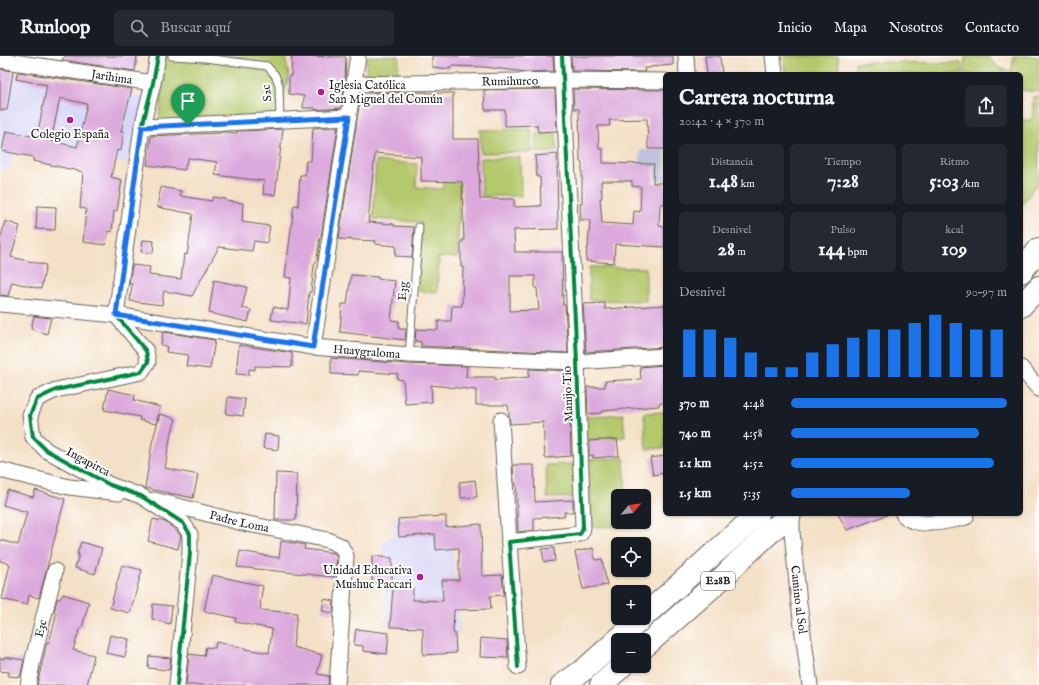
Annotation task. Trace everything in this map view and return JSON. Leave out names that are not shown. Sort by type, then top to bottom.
[{"type":"highway","points":[[1023,269],[1039,249]]},
{"type":"highway","points":[[1023,304],[1039,287]]},
{"type":"highway","name":"E28B","points":[[651,610],[756,516]]},
{"type":"highway","name":"E28B","points":[[651,641],[789,516]]},
{"type":"highway","name":"E28B","points":[[562,685],[585,669],[634,625]]},
{"type":"highway","points":[[601,685],[614,673]]},
{"type":"street","points":[[116,315],[142,127],[158,56]]},
{"type":"street","points":[[313,347],[358,56]]},
{"type":"street","name":"Manijo Tio","points":[[509,542],[580,534],[582,531],[577,362],[562,56]]},
{"type":"street","points":[[686,56],[687,72]]},
{"type":"street","points":[[773,56],[775,72]]},
{"type":"street","name":"Jarihima","points":[[0,60],[153,83]]},
{"type":"street","name":"Rumihurco","points":[[354,84],[562,80],[663,81]]},
{"type":"street","points":[[142,127],[349,117]]},
{"type":"street","name":"Huaygraloma","points":[[0,304],[116,315],[313,347],[409,355],[577,362],[663,356]]},
{"type":"street","name":"Ingapirca","points":[[116,315],[146,351],[148,362],[141,372],[56,390],[37,399],[30,415],[33,437],[46,450],[110,485],[141,496],[183,523],[190,534],[190,553],[177,685]]},
{"type":"street","points":[[1023,370],[1039,389]]},
{"type":"street","points":[[501,420],[518,667]]},
{"type":"street","name":"Padre Loma","points":[[0,470],[69,487],[141,496],[243,522],[328,540],[341,546],[346,556],[337,685]]},
{"type":"street","name":"Camino al Sol","points":[[791,516],[798,590],[810,685]]},
{"type":"street","points":[[905,516],[918,523],[942,522],[966,517]]},
{"type":"street","name":"E3c","points":[[28,685],[55,572]]},
{"type":"lane","name":"S2c","points":[[172,56],[205,58],[267,66],[275,75],[279,85],[280,120]]},
{"type":"lane","name":"E3g","points":[[409,355],[419,227]]},
{"type":"shaded area","name":"Colegio España","points":[[0,72],[145,97],[129,164],[18,143],[7,171],[0,170]]},
{"type":"shaded area","points":[[640,150],[663,150],[663,180],[655,180],[655,165],[639,165]]},
{"type":"shaded area","name":"Unidad Educativa Mushuc Paccari","points":[[393,517],[449,520],[461,636],[456,632],[388,627],[382,541],[394,537]]},
{"type":"green space","points":[[165,56],[285,56],[289,76],[279,116],[159,122]]},
{"type":"green space","points":[[367,56],[399,56],[398,75],[366,73]]},
{"type":"green space","points":[[784,56],[838,56],[839,72],[785,72]]},
{"type":"green space","points":[[1013,56],[1039,56],[1039,92],[1023,90],[1023,72],[964,72],[965,57],[988,57],[999,68],[1012,71]]},
{"type":"green space","points":[[855,62],[962,63],[962,72],[855,72]]},
{"type":"green space","points":[[1033,97],[1039,97],[1039,181],[1023,203],[1023,120],[1032,120]]},
{"type":"green space","points":[[531,129],[532,152],[481,153],[480,130]]},
{"type":"green space","points":[[536,134],[556,134],[557,152],[536,152]]},
{"type":"green space","points":[[520,157],[521,196],[482,196],[481,158]]},
{"type":"green space","points":[[376,161],[417,164],[416,187],[443,189],[445,161],[461,162],[457,258],[439,257],[437,292],[418,291],[421,222],[373,219]]},
{"type":"green space","points":[[589,267],[646,268],[646,301],[589,300]]},
{"type":"green space","points":[[663,412],[663,448],[646,449],[644,413]]},
{"type":"green space","points":[[623,414],[625,437],[585,440],[583,417]]},
{"type":"green space","points":[[624,458],[626,489],[611,489],[611,526],[592,527],[588,460]]},
{"type":"green space","points":[[574,464],[575,497],[547,498],[546,465]]},
{"type":"building","points":[[65,56],[137,56],[135,71],[62,60]]},
{"type":"building","points":[[292,56],[346,57],[345,82],[341,108],[315,110],[315,108],[303,108],[304,96],[289,94],[289,76],[291,76]]},
{"type":"building","points":[[432,56],[553,56],[554,71],[527,72],[484,67],[451,66],[450,69],[432,67]]},
{"type":"building","points":[[571,56],[673,56],[673,65],[644,68],[645,72],[572,71]]},
{"type":"building","points":[[705,56],[720,56],[722,72],[707,72]]},
{"type":"building","points":[[0,69],[13,71],[7,110],[0,110]]},
{"type":"building","points":[[18,72],[132,89],[121,131],[124,131],[121,151],[117,150],[111,177],[122,180],[117,211],[114,211],[112,232],[108,231],[106,245],[83,242],[86,209],[80,208],[83,172],[33,161],[33,157],[2,151],[6,131],[37,137],[47,85],[16,79]],"holes":[[[60,98],[87,104],[77,147],[51,141]]]},
{"type":"building","points":[[555,89],[557,131],[538,132],[537,125],[505,126],[505,110],[485,110],[484,90]]},
{"type":"building","points":[[573,89],[663,90],[663,149],[648,149],[647,119],[609,120],[610,126],[598,126],[599,149],[603,149],[603,163],[654,164],[653,183],[663,183],[663,204],[660,204],[659,226],[663,227],[663,247],[615,244],[614,263],[586,261],[590,220],[581,220],[580,203],[582,203],[582,162],[580,162],[579,109],[574,109]],"holes":[[[601,181],[632,181],[632,186],[641,187],[640,212],[634,211],[633,225],[602,223],[600,198],[602,198]]]},
{"type":"building","points":[[361,93],[453,93],[453,139],[478,139],[480,199],[514,199],[514,207],[541,206],[540,177],[537,177],[535,156],[557,154],[558,229],[514,230],[515,252],[562,252],[563,305],[565,305],[568,353],[421,346],[421,342],[415,341],[416,329],[438,330],[438,321],[451,321],[452,306],[462,306],[463,267],[461,267],[461,241],[464,241],[462,182],[421,181],[421,157],[375,153],[368,222],[414,227],[412,257],[395,256],[396,246],[375,244],[376,241],[339,239]],"holes":[[[510,276],[535,276],[535,288],[537,288],[539,310],[510,311]]]},
{"type":"building","points":[[338,127],[321,237],[317,259],[314,266],[311,292],[309,292],[306,324],[271,320],[273,307],[288,310],[291,278],[285,277],[294,205],[298,206],[300,175],[305,175],[306,161],[311,161],[313,128]]},
{"type":"building","points":[[283,129],[275,195],[263,194],[264,181],[215,175],[217,162],[188,158],[184,170],[147,165],[151,136],[221,132],[237,133],[237,131]]},
{"type":"building","points":[[161,187],[181,191],[180,196],[212,201],[213,197],[226,199],[226,201],[243,203],[242,222],[270,226],[267,243],[254,241],[252,251],[219,247],[192,296],[164,291],[162,305],[130,301],[132,284],[129,284],[132,265],[150,267],[149,275],[181,279],[184,254],[187,255],[193,214],[157,207]]},
{"type":"building","points":[[37,206],[56,207],[55,230],[36,229]]},
{"type":"building","points":[[5,221],[20,226],[11,257],[46,265],[41,289],[12,282],[8,296],[0,295],[0,241]]},
{"type":"building","points":[[143,240],[154,241],[153,253],[141,252]]},
{"type":"building","points":[[351,275],[378,277],[378,279],[395,281],[391,320],[399,321],[399,329],[406,329],[405,340],[340,332],[342,304],[347,304]]},
{"type":"building","points":[[214,280],[247,287],[242,308],[251,310],[248,322],[209,313]]},
{"type":"building","points":[[605,303],[605,309],[663,305],[663,347],[586,352],[583,304]]},
{"type":"building","points":[[34,316],[51,318],[47,334],[31,329]]},
{"type":"building","points":[[163,332],[215,340],[210,369],[186,366],[188,355],[166,352],[167,346],[161,345]]},
{"type":"building","points":[[239,345],[292,353],[292,367],[255,366],[255,370],[249,369],[249,375],[236,374]]},
{"type":"building","points":[[331,358],[408,364],[467,366],[466,377],[495,377],[495,380],[529,377],[529,369],[566,371],[567,380],[569,380],[571,456],[545,458],[543,422],[510,424],[508,405],[476,405],[476,390],[431,385],[432,402],[405,404],[403,380],[397,379],[398,374],[358,371],[358,375],[331,374]]},
{"type":"building","points":[[663,365],[663,403],[659,403],[659,406],[602,411],[602,413],[588,414],[587,387],[605,387],[605,381],[641,379],[640,367]]},
{"type":"building","points":[[108,389],[135,395],[134,400],[160,407],[156,424],[139,420],[140,417],[104,410]]},
{"type":"building","points":[[228,397],[245,399],[243,416],[226,414]]},
{"type":"building","points":[[160,414],[176,419],[170,438],[165,468],[198,475],[193,498],[145,488],[152,443]]},
{"type":"building","points":[[265,434],[279,436],[278,450],[263,448]]},
{"type":"building","points":[[617,439],[619,456],[593,458],[593,455],[589,456],[589,441]]},
{"type":"building","points":[[663,456],[663,473],[653,475],[650,458]]},
{"type":"building","points":[[513,465],[534,465],[535,502],[573,500],[573,512],[564,512],[565,516],[534,518],[534,530],[518,532],[516,483],[514,483]]},
{"type":"building","points":[[276,473],[297,474],[296,520],[275,520]]},
{"type":"building","points":[[475,480],[477,497],[461,498],[459,482]]},
{"type":"building","points":[[7,490],[33,497],[35,490],[65,499],[39,598],[29,595],[27,605],[2,599],[10,564],[0,561],[0,540],[18,545],[27,512],[3,505]]},
{"type":"building","points":[[446,516],[446,527],[481,524],[482,576],[502,575],[504,595],[490,596],[491,609],[454,610],[453,633],[455,633],[456,653],[423,655],[423,628],[390,627],[393,587],[413,588],[413,600],[443,601],[442,580],[459,580],[459,548],[436,550],[435,534],[399,537],[398,519]]},
{"type":"building","points":[[839,516],[884,516],[847,530]]},
{"type":"building","points":[[153,519],[165,522],[176,530],[181,536],[178,549],[148,541]]},
{"type":"building","points":[[281,541],[305,545],[304,549],[334,553],[337,558],[334,577],[237,567],[240,551],[279,558]]},
{"type":"building","points":[[81,542],[102,548],[95,574],[75,568]]},
{"type":"building","points":[[554,548],[555,561],[544,562],[542,549]]},
{"type":"building","points":[[593,548],[595,560],[602,559],[607,585],[583,589],[575,552]]},
{"type":"building","points":[[372,556],[392,558],[392,584],[372,583]]},
{"type":"building","points":[[122,565],[142,570],[130,613],[110,608]]},
{"type":"building","points":[[212,575],[263,586],[260,610],[297,613],[293,647],[322,655],[317,674],[329,676],[328,685],[186,685],[189,654],[204,656],[206,647],[215,648],[216,642],[269,653],[272,629],[235,622],[236,618],[204,611]]},
{"type":"building","points":[[63,594],[89,602],[82,628],[80,628],[73,650],[94,655],[87,685],[37,685],[47,642],[49,642],[55,621],[56,613],[54,612],[57,599],[60,599]]},
{"type":"building","points":[[324,599],[334,601],[333,613],[322,611]]},
{"type":"building","points":[[153,604],[172,606],[170,624],[152,619]]},
{"type":"building","points":[[356,629],[389,633],[387,654],[363,651],[363,646],[354,645]]},
{"type":"building","points":[[110,635],[129,639],[125,657],[106,653]]},
{"type":"building","points":[[481,638],[507,640],[508,658],[480,657]]},
{"type":"building","points":[[149,656],[171,658],[169,670],[148,668]]},
{"type":"building","points":[[4,657],[24,660],[20,677],[8,676],[9,672],[0,671],[0,658],[4,659]]},
{"type":"cycle path","points":[[158,56],[142,127],[116,315],[146,351],[148,362],[141,372],[56,390],[37,399],[30,415],[33,437],[46,450],[110,485],[141,496],[183,523],[190,534],[190,553],[177,685]]},
{"type":"cycle path","points":[[518,667],[509,542],[580,534],[583,527],[577,362],[562,56]]},
{"type":"place","name":"Iglesia Católica San Miguel del Común","points":[[321,92]]},
{"type":"place","name":"Colegio España","points":[[70,120]]},
{"type":"place","name":"Unidad Educativa Mushuc Paccari","points":[[420,577]]},
{"type":"route","points":[[349,117],[313,347],[116,315],[142,127],[188,125],[349,117]]}]
